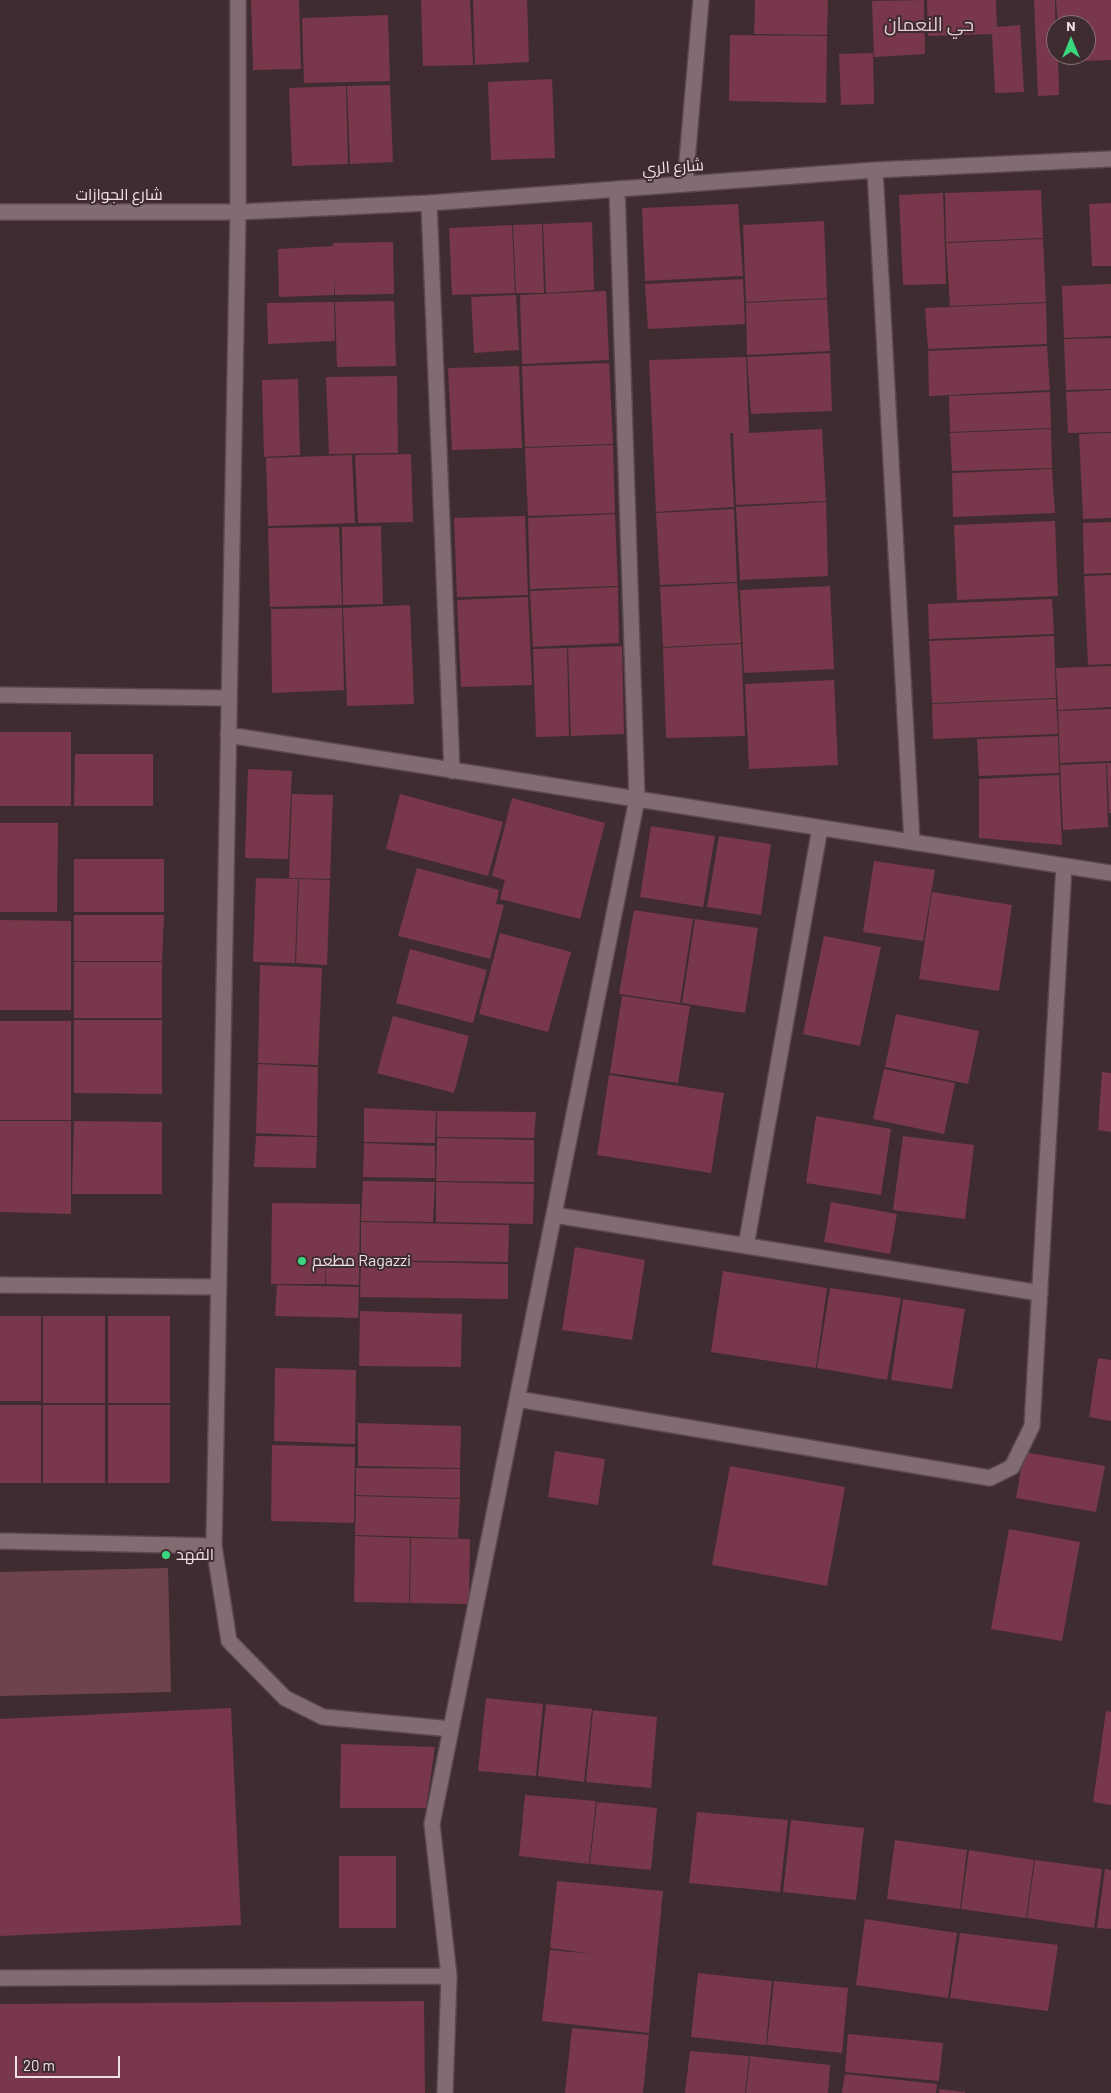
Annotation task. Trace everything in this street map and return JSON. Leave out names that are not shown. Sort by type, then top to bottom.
[{"type":"street","points":[[238,0],[238,212],[214,1546],[229,1641],[285,1698],[323,1717],[451,1729]]},
{"type":"street","points":[[685,184],[701,0]]},
{"type":"street","name":"شارع الري","points":[[238,212],[429,203],[875,170],[1111,159]]},
{"type":"street","points":[[875,170],[912,842]]},
{"type":"street","points":[[445,2093],[449,1976],[432,1824],[637,800],[617,189]]},
{"type":"street","points":[[429,203],[452,770]]},
{"type":"street","name":"شارع الجوازات","points":[[0,212],[238,212]]},
{"type":"street","points":[[0,694],[229,698]]},
{"type":"street","points":[[228,735],[1111,874]]},
{"type":"street","points":[[746,1246],[820,828]]},
{"type":"street","points":[[517,1399],[990,1478],[1012,1467],[1032,1426],[1064,866]]},
{"type":"street","points":[[554,1216],[1040,1293]]},
{"type":"street","points":[[0,1285],[218,1287]]},
{"type":"street","points":[[0,1541],[214,1546]]},
{"type":"street","points":[[0,1978],[449,1976]]},
{"type":"shaded area","points":[[168,1568],[171,1692],[0,1696],[0,1572]]},
{"type":"building","points":[[251,0],[299,0],[301,69],[253,70]]},
{"type":"building","points":[[421,0],[470,0],[473,65],[423,66]]},
{"type":"building","points":[[473,0],[527,0],[529,62],[475,65]]},
{"type":"building","points":[[755,0],[828,0],[827,35],[754,34]]},
{"type":"building","points":[[924,0],[925,54],[874,57],[872,1]]},
{"type":"building","points":[[927,0],[996,0],[997,27],[1020,25],[1024,92],[995,93],[992,34],[928,36]]},
{"type":"building","points":[[1034,0],[1055,0],[1055,15],[1046,15],[1046,65],[1058,65],[1059,95],[1038,96]]},
{"type":"building","points":[[1056,0],[1111,0],[1111,60],[1096,61],[1096,15],[1057,15]]},
{"type":"building","points":[[388,15],[390,81],[304,83],[302,18]]},
{"type":"building","points":[[730,35],[827,36],[826,103],[729,101]]},
{"type":"building","points":[[873,53],[874,104],[841,105],[839,54]]},
{"type":"building","points":[[552,79],[555,158],[491,160],[488,82]]},
{"type":"building","points":[[390,85],[393,162],[350,164],[347,86]]},
{"type":"building","points":[[346,86],[348,164],[292,166],[289,88]]},
{"type":"building","points":[[1041,190],[1043,238],[946,242],[945,193]]},
{"type":"building","points":[[943,193],[946,284],[903,285],[899,195]]},
{"type":"building","points":[[1111,203],[1111,266],[1092,266],[1089,204]]},
{"type":"building","points":[[738,204],[743,276],[645,281],[642,208]]},
{"type":"building","points":[[824,221],[827,298],[746,302],[743,225]]},
{"type":"building","points":[[592,222],[594,290],[546,293],[543,224]]},
{"type":"building","points":[[542,224],[544,293],[516,293],[513,225]]},
{"type":"building","points":[[512,225],[515,293],[452,295],[449,228]]},
{"type":"building","points":[[1043,239],[1046,302],[950,306],[946,243]]},
{"type":"building","points":[[393,242],[394,294],[335,295],[334,277],[334,295],[279,297],[278,249],[333,246],[333,243]]},
{"type":"building","points":[[743,279],[745,324],[648,329],[645,284]]},
{"type":"building","points":[[1111,284],[1111,336],[1064,338],[1062,286]]},
{"type":"building","points":[[606,291],[609,360],[522,364],[520,295]]},
{"type":"building","points":[[516,295],[519,350],[474,353],[471,297]]},
{"type":"building","points":[[827,299],[830,351],[747,355],[746,303]]},
{"type":"building","points":[[394,301],[396,366],[337,367],[335,302]]},
{"type":"building","points":[[334,302],[335,341],[268,344],[267,303]]},
{"type":"building","points":[[1046,303],[1047,344],[928,349],[925,308]]},
{"type":"building","points":[[1111,338],[1111,389],[1066,390],[1064,339]]},
{"type":"building","points":[[1047,346],[1050,390],[929,396],[928,351]]},
{"type":"building","points":[[830,353],[832,411],[751,414],[747,357]]},
{"type":"building","points":[[746,357],[749,433],[822,429],[826,501],[736,505],[733,433],[730,433],[734,507],[656,512],[649,360]]},
{"type":"building","points":[[609,363],[613,444],[525,447],[522,366]]},
{"type":"building","points":[[519,366],[522,448],[452,450],[448,368]]},
{"type":"building","points":[[397,376],[398,453],[329,454],[326,377]]},
{"type":"building","points":[[298,379],[300,455],[264,457],[262,380]]},
{"type":"building","points":[[1111,390],[1111,432],[1068,433],[1066,392]]},
{"type":"building","points":[[1050,392],[1051,428],[950,432],[949,396]]},
{"type":"building","points":[[1051,429],[1052,468],[952,471],[950,433]]},
{"type":"building","points":[[1111,433],[1111,518],[1083,519],[1079,434]]},
{"type":"building","points":[[613,445],[615,513],[528,516],[525,448]]},
{"type":"building","points":[[411,454],[413,522],[358,523],[355,455]]},
{"type":"building","points":[[352,455],[355,523],[268,526],[266,458]]},
{"type":"building","points":[[1052,469],[1055,513],[953,517],[952,473]]},
{"type":"building","points":[[826,502],[828,576],[740,580],[736,507]]},
{"type":"building","points":[[734,509],[737,582],[660,585],[656,513]]},
{"type":"building","points":[[615,514],[618,586],[530,589],[528,518]]},
{"type":"building","points":[[525,516],[528,595],[457,597],[454,518]]},
{"type":"building","points":[[1055,521],[1058,596],[957,600],[954,525]]},
{"type":"building","points":[[1111,522],[1111,573],[1084,574],[1083,523]]},
{"type":"building","points":[[381,526],[383,604],[343,605],[342,527]]},
{"type":"building","points":[[339,527],[342,605],[270,607],[268,528]]},
{"type":"building","points":[[1111,575],[1111,664],[1088,665],[1084,576]]},
{"type":"building","points":[[737,583],[741,643],[663,647],[660,587]]},
{"type":"building","points":[[830,586],[834,669],[744,673],[740,590]]},
{"type":"building","points":[[618,587],[619,643],[533,647],[530,591]]},
{"type":"building","points":[[528,597],[532,685],[461,687],[457,600]]},
{"type":"building","points":[[1052,599],[1054,634],[929,639],[928,604]]},
{"type":"building","points":[[410,605],[414,704],[347,706],[343,608]]},
{"type":"building","points":[[342,608],[344,690],[272,693],[271,609]]},
{"type":"building","points":[[1054,636],[1056,698],[932,703],[929,641]]},
{"type":"building","points":[[741,644],[745,736],[666,738],[663,648]]},
{"type":"building","points":[[622,646],[624,734],[571,736],[568,648]]},
{"type":"building","points":[[567,648],[569,736],[536,737],[533,649]]},
{"type":"building","points":[[1111,666],[1111,707],[1058,710],[1056,668]]},
{"type":"building","points":[[834,680],[838,765],[749,769],[745,684]]},
{"type":"building","points":[[1056,699],[1058,734],[933,739],[932,704]]},
{"type":"building","points":[[1111,709],[1111,761],[1060,763],[1058,711]]},
{"type":"building","points":[[0,732],[71,732],[71,806],[0,806]]},
{"type":"building","points":[[1058,736],[1059,773],[979,776],[977,739]]},
{"type":"building","points":[[75,754],[153,754],[153,806],[74,806]]},
{"type":"building","points":[[1106,763],[1108,827],[1063,830],[1060,765]]},
{"type":"building","points":[[1107,763],[1111,763],[1111,813],[1109,813]]},
{"type":"building","points":[[248,769],[292,771],[288,859],[245,858]]},
{"type":"building","points":[[1059,775],[1062,845],[979,838],[979,779]]},
{"type":"building","points":[[292,794],[333,795],[330,879],[289,878]]},
{"type":"building","points":[[400,794],[503,822],[488,876],[386,849]]},
{"type":"building","points":[[512,798],[605,823],[580,919],[500,899],[505,880],[492,876]]},
{"type":"building","points":[[0,823],[58,823],[57,912],[0,912]]},
{"type":"building","points":[[651,826],[715,836],[703,907],[640,897]]},
{"type":"building","points":[[719,836],[771,844],[761,915],[707,907]]},
{"type":"building","points":[[74,859],[164,859],[164,912],[74,912]]},
{"type":"building","points":[[874,861],[935,870],[923,941],[863,932]]},
{"type":"building","points":[[417,868],[499,890],[496,904],[504,905],[490,959],[398,936]]},
{"type":"building","points":[[256,878],[298,879],[295,963],[253,962]]},
{"type":"building","points":[[299,879],[330,880],[327,965],[296,963]]},
{"type":"building","points":[[932,892],[1012,905],[999,991],[919,979]]},
{"type":"building","points":[[634,910],[693,919],[680,1003],[619,994]]},
{"type":"building","points":[[74,915],[164,915],[162,961],[74,961]]},
{"type":"building","points":[[695,919],[758,928],[745,1013],[682,1003]]},
{"type":"building","points":[[0,920],[71,921],[71,1010],[0,1010]]},
{"type":"building","points":[[500,933],[571,952],[548,1032],[479,1014]]},
{"type":"building","points":[[824,936],[881,947],[860,1046],[803,1034]]},
{"type":"building","points":[[410,949],[487,970],[473,1023],[396,1003]]},
{"type":"building","points":[[74,962],[162,962],[162,1018],[74,1018]]},
{"type":"building","points":[[260,965],[322,968],[318,1065],[258,1063]]},
{"type":"building","points":[[622,996],[690,1006],[678,1083],[610,1073]]},
{"type":"building","points":[[896,1014],[979,1031],[968,1084],[885,1067]]},
{"type":"building","points":[[393,1016],[469,1036],[454,1093],[377,1073]]},
{"type":"building","points":[[74,1020],[162,1020],[162,1094],[74,1093]]},
{"type":"building","points":[[0,1021],[71,1021],[71,1120],[0,1120]]},
{"type":"building","points":[[258,1064],[318,1067],[317,1136],[256,1133]]},
{"type":"building","points":[[884,1069],[955,1083],[944,1134],[873,1119]]},
{"type":"building","points":[[1102,1072],[1111,1073],[1111,1132],[1098,1130]]},
{"type":"building","points":[[609,1075],[724,1093],[711,1173],[597,1155]]},
{"type":"building","points":[[364,1108],[436,1111],[435,1143],[364,1142]]},
{"type":"building","points":[[437,1111],[536,1112],[534,1138],[437,1137]]},
{"type":"building","points":[[816,1116],[891,1129],[881,1195],[806,1183]]},
{"type":"building","points":[[0,1121],[71,1121],[71,1214],[0,1212]]},
{"type":"building","points":[[74,1121],[162,1122],[162,1194],[72,1194]]},
{"type":"building","points":[[256,1136],[317,1137],[316,1168],[254,1167]]},
{"type":"building","points":[[903,1136],[974,1145],[965,1219],[893,1210]]},
{"type":"building","points":[[437,1138],[534,1140],[534,1182],[436,1181]]},
{"type":"building","points":[[364,1143],[435,1146],[435,1178],[363,1177]]},
{"type":"building","points":[[363,1181],[435,1182],[433,1222],[361,1221]]},
{"type":"building","points":[[436,1182],[534,1184],[533,1224],[436,1222]]},
{"type":"building","points":[[831,1202],[897,1214],[890,1254],[824,1242]]},
{"type":"building","points":[[272,1203],[360,1204],[359,1285],[326,1284],[326,1260],[325,1284],[271,1284]]},
{"type":"building","points":[[361,1222],[509,1225],[508,1262],[361,1260]]},
{"type":"building","points":[[575,1247],[645,1260],[632,1340],[562,1330]]},
{"type":"building","points":[[361,1261],[508,1264],[508,1299],[360,1297]]},
{"type":"building","points":[[723,1271],[827,1288],[816,1368],[711,1352]]},
{"type":"building","points":[[277,1285],[359,1287],[358,1318],[275,1316]]},
{"type":"building","points":[[830,1288],[901,1298],[887,1380],[817,1368]]},
{"type":"building","points":[[903,1299],[965,1309],[952,1389],[891,1380]]},
{"type":"building","points":[[360,1311],[462,1314],[461,1367],[359,1366]]},
{"type":"building","points":[[0,1316],[41,1316],[41,1401],[0,1401]]},
{"type":"building","points":[[43,1316],[105,1316],[105,1403],[43,1403]]},
{"type":"building","points":[[108,1316],[170,1316],[170,1403],[108,1403]]},
{"type":"building","points":[[1098,1358],[1111,1360],[1111,1421],[1089,1417]]},
{"type":"building","points":[[275,1368],[356,1370],[355,1444],[274,1441]]},
{"type":"building","points":[[0,1405],[41,1405],[41,1483],[0,1483]]},
{"type":"building","points":[[43,1405],[105,1405],[105,1483],[43,1483]]},
{"type":"building","points":[[108,1405],[170,1405],[170,1483],[108,1483]]},
{"type":"building","points":[[358,1423],[461,1426],[460,1468],[358,1466]]},
{"type":"building","points":[[272,1445],[355,1447],[354,1523],[271,1521]]},
{"type":"building","points":[[555,1451],[605,1459],[598,1505],[548,1497]]},
{"type":"building","points":[[1024,1452],[1105,1466],[1096,1512],[1016,1498]]},
{"type":"building","points":[[730,1466],[845,1487],[827,1586],[712,1565]]},
{"type":"building","points":[[356,1468],[460,1469],[460,1498],[356,1495]]},
{"type":"building","points":[[356,1496],[460,1499],[458,1538],[355,1535]]},
{"type":"building","points":[[1009,1529],[1080,1542],[1062,1641],[991,1629]]},
{"type":"building","points":[[355,1536],[410,1538],[409,1603],[354,1602]]},
{"type":"building","points":[[411,1538],[470,1539],[469,1604],[410,1603]]},
{"type":"building","points":[[486,1698],[543,1704],[536,1776],[478,1771]]},
{"type":"building","points":[[546,1704],[592,1709],[584,1782],[538,1776]]},
{"type":"building","points":[[231,1708],[241,1925],[0,1936],[0,1719]]},
{"type":"building","points":[[593,1710],[657,1717],[651,1788],[586,1782]]},
{"type":"building","points":[[1106,1711],[1111,1712],[1111,1805],[1093,1802]]},
{"type":"building","points":[[341,1744],[435,1747],[426,1808],[340,1808]]},
{"type":"building","points":[[525,1795],[596,1801],[589,1864],[519,1856]]},
{"type":"building","points":[[597,1802],[657,1808],[651,1870],[590,1864]]},
{"type":"building","points":[[697,1812],[788,1820],[780,1892],[689,1883]]},
{"type":"building","points":[[791,1820],[864,1828],[856,1900],[783,1892]]},
{"type":"building","points":[[895,1840],[967,1850],[960,1909],[887,1899]]},
{"type":"building","points":[[969,1850],[1034,1860],[1026,1918],[961,1909]]},
{"type":"building","points":[[339,1856],[396,1856],[396,1928],[339,1928]]},
{"type":"building","points":[[1035,1860],[1102,1869],[1094,1928],[1027,1918]]},
{"type":"building","points":[[1105,1869],[1111,1870],[1111,1929],[1097,1928]]},
{"type":"building","points":[[557,1881],[663,1891],[649,2033],[542,2021],[550,1950],[593,1954],[550,1948]]},
{"type":"building","points":[[865,1919],[957,1933],[948,1998],[856,1985]]},
{"type":"building","points":[[960,1933],[1058,1945],[1048,2011],[950,1998]]},
{"type":"building","points":[[698,1973],[772,1981],[766,2045],[691,2037]]},
{"type":"building","points":[[774,1981],[848,1988],[842,2053],[767,2045]]},
{"type":"building","points":[[424,2001],[425,2093],[0,2093],[0,2004]]},
{"type":"building","points":[[572,2028],[649,2035],[643,2093],[565,2093]]},
{"type":"building","points":[[848,2034],[943,2043],[939,2081],[845,2072]]},
{"type":"building","points":[[690,2051],[749,2056],[745,2093],[685,2093]]},
{"type":"building","points":[[750,2056],[830,2065],[828,2093],[746,2093]]},
{"type":"building","points":[[845,2074],[937,2084],[936,2093],[842,2093]]},
{"type":"building","points":[[940,2089],[965,2092],[965,2093],[939,2093]]},
{"type":"place","name":"مطعم Ragazzi","points":[[302,1261]]},
{"type":"place","name":"الفهد","points":[[166,1555]]},
{"type":"district","name":"حي النعمان","points":[[929,25]]}]
